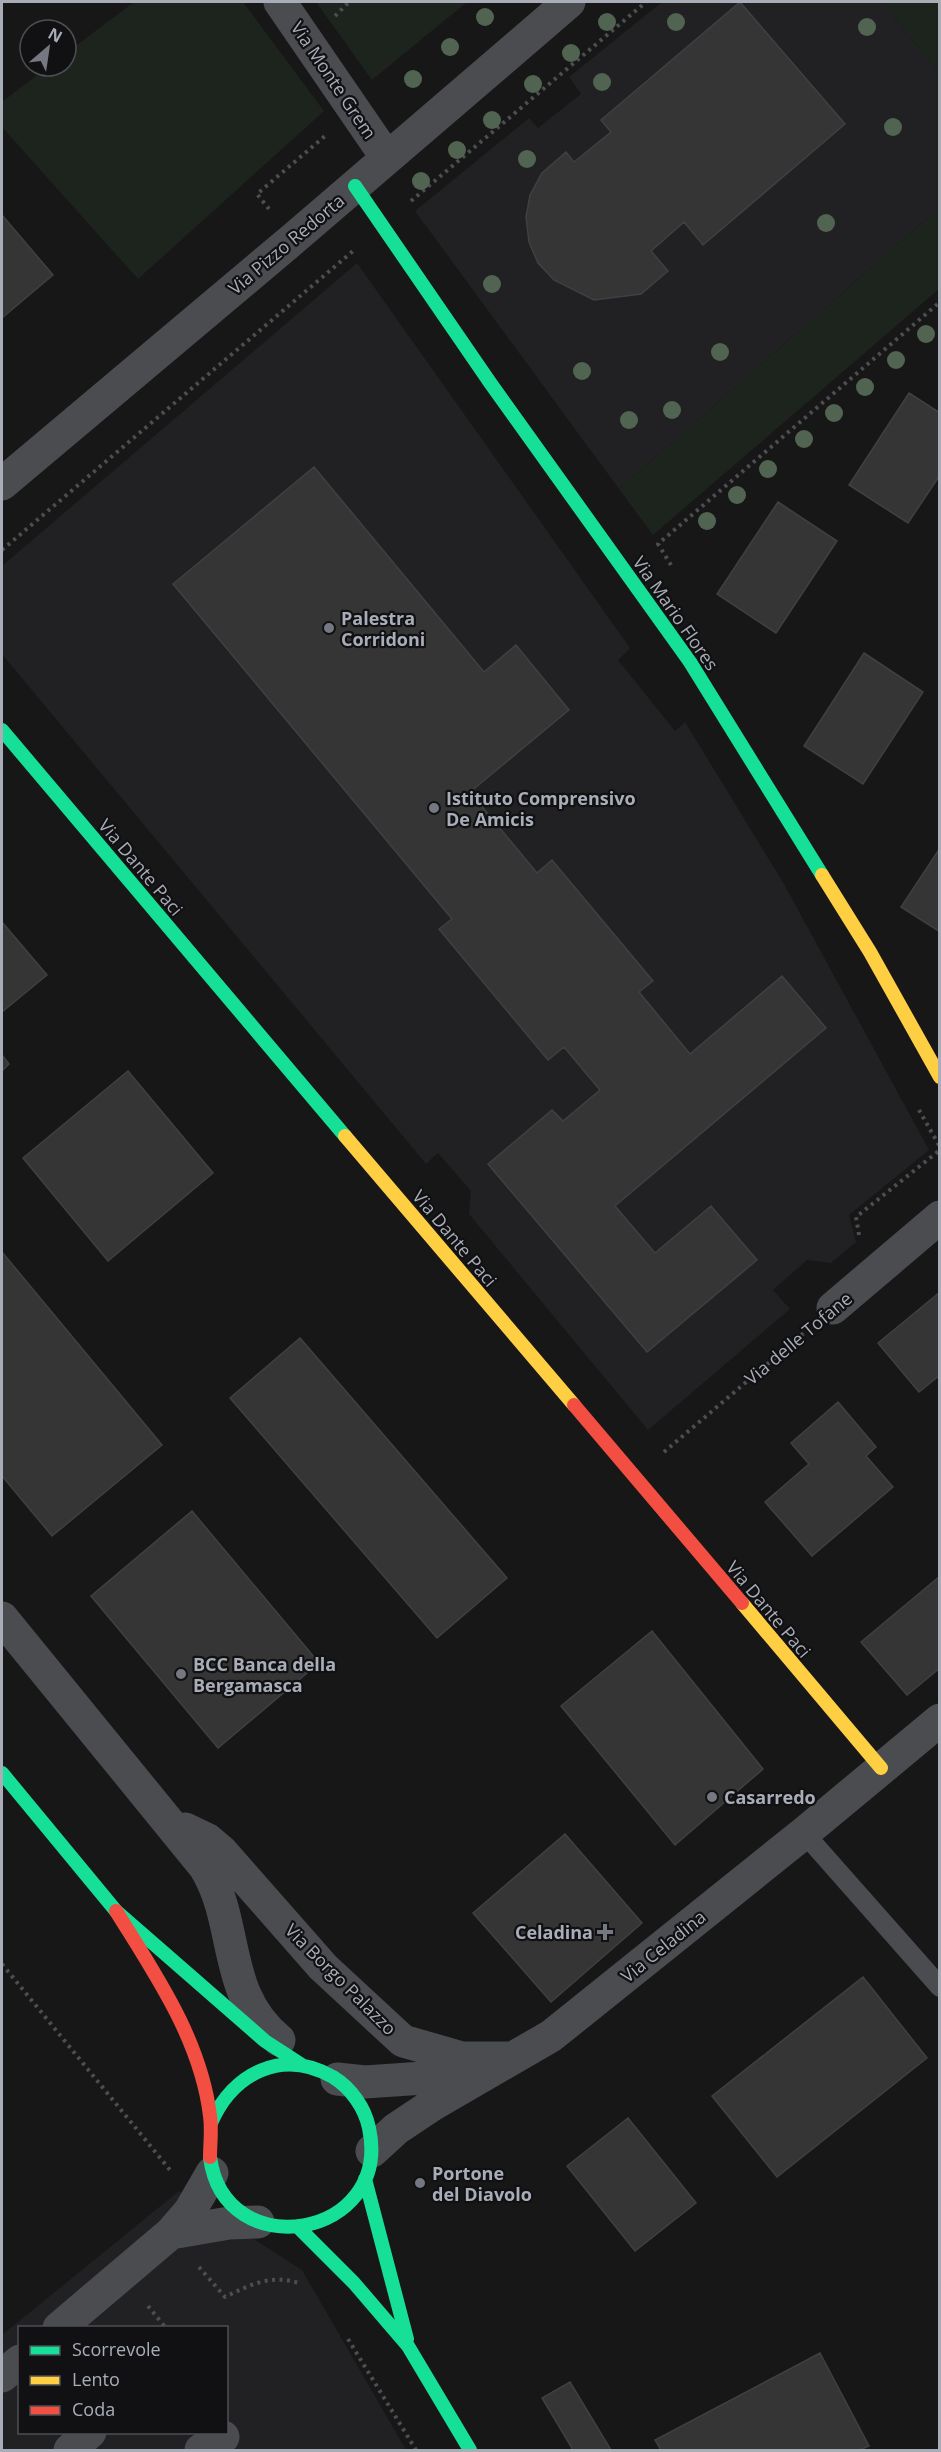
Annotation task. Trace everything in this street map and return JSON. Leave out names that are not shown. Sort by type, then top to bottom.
[{"type":"street","name":"Via Monte Grem","points":[[280,2],[387,158]]},
{"type":"street","name":"Via Pizzo Redorta","points":[[2,484],[569,2]]},
{"type":"street","name":"Via Mario Flores","points":[[355,186],[690,662],[870,952],[939,1077]]},
{"type":"street","name":"Via Dante Paci","points":[[2,730],[881,1768]]},
{"type":"street","name":"Via delle Tofane","points":[[833,1308],[939,1217]]},
{"type":"street","name":"Via Borgo Palazzo","points":[[6,1629],[205,1867],[218,1888],[241,1991],[254,2014],[271,2034],[318,2071]]},
{"type":"street","name":"Via Celadina","points":[[369,2165],[396,2129],[551,2036],[804,1833],[939,1720]]},
{"type":"street","name":"Via Borgo Palazzo","points":[[2,1773],[116,1911],[170,2001],[197,2064],[211,2123]]},
{"type":"street","name":"Via Borgo Palazzo","points":[[168,1820],[208,1840],[221,1851],[323,1966],[403,2041],[500,2066]]},
{"type":"street","name":"Via Borgo Palazzo","points":[[116,1911],[265,2041],[351,2092],[363,2108],[369,2122],[369,2165],[408,2346]]},
{"type":"street","name":"Via Borgo Palazzo","points":[[369,2165],[356,2196],[335,2215],[320,2223],[299,2228],[278,2227],[258,2222],[236,2208],[223,2193],[212,2173],[208,2151],[211,2123],[222,2099],[247,2076],[262,2069],[286,2064],[365,2082],[500,2066]]},
{"type":"street","points":[[62,2326],[171,2234],[190,2211],[212,2173]]},
{"type":"street","points":[[171,2234],[229,2223],[258,2222]]},
{"type":"street","name":"Via Borgo Palazzo","points":[[299,2228],[354,2283],[408,2346],[470,2451]]},
{"type":"street","points":[[2,2376],[18,2363]]},
{"type":"street","points":[[70,2451],[89,2434]]},
{"type":"lane","points":[[804,1833],[939,1987]]},
{"type":"path","points":[[382,226],[646,2]]},
{"type":"path","points":[[2,550],[322,275],[256,194],[334,129]]},
{"type":"path","points":[[676,572],[658,544],[939,302]]},
{"type":"path","name":"Via delle Tofane","points":[[656,1459],[833,1308]]},
{"type":"path","points":[[148,2306],[164,2326]]},
{"type":"shaded area","points":[[134,2],[243,2],[324,111],[138,279],[2,127],[2,102],[33,78],[78,78],[78,44]]},
{"type":"shaded area","points":[[316,2],[467,2],[372,80]]},
{"type":"shaded area","points":[[662,2],[882,2],[939,73],[939,208],[619,489],[415,211],[529,118],[538,128],[581,94],[569,77]]},
{"type":"shaded area","points":[[882,2],[939,2],[939,73]]},
{"type":"shaded area","points":[[939,208],[939,289],[653,535],[619,489]]},
{"type":"shaded area","name":"Istituto Comprensivo De Amicis","points":[[357,263],[630,648],[618,660],[675,731],[685,722],[784,884],[929,1150],[849,1215],[856,1242],[831,1263],[807,1260],[773,1290],[790,1309],[648,1430],[469,1214],[471,1191],[438,1153],[426,1164],[2,654],[2,566]]},
{"type":"shaded area","points":[[179,2191],[302,2270],[406,2450],[2,2450],[2,2335]]},
{"type":"building","points":[[740,2],[845,124],[703,245],[684,222],[651,251],[668,271],[641,294],[594,300],[554,280],[538,263],[529,242],[526,217],[530,195],[542,173],[566,152],[574,162],[611,132],[601,120]]},
{"type":"building","points":[[2,215],[53,275],[2,318]]},
{"type":"building","points":[[909,393],[940,413],[940,475],[908,523],[849,485]]},
{"type":"building","points":[[314,467],[484,672],[516,645],[569,710],[470,792],[537,873],[552,860],[653,981],[639,992],[690,1054],[782,976],[826,1028],[615,1206],[655,1253],[711,1206],[757,1260],[647,1352],[488,1164],[552,1110],[563,1121],[600,1090],[564,1047],[548,1060],[439,929],[452,919],[173,584]]},
{"type":"building","points":[[778,502],[837,541],[776,633],[717,594]]},
{"type":"building","points":[[864,653],[923,692],[863,784],[804,746]]},
{"type":"building","points":[[940,848],[940,932],[901,907]]},
{"type":"building","points":[[2,922],[47,975],[2,1012]]},
{"type":"building","points":[[2,1055],[9,1064],[2,1071]]},
{"type":"building","points":[[128,1071],[213,1173],[108,1261],[23,1158]]},
{"type":"building","points":[[2,1252],[162,1445],[52,1536],[2,1476]]},
{"type":"building","points":[[940,1292],[940,1375],[919,1392],[878,1343]]},
{"type":"building","points":[[300,1338],[507,1578],[437,1638],[230,1398]]},
{"type":"building","points":[[838,1402],[876,1447],[866,1456],[893,1487],[812,1556],[765,1502],[809,1464],[791,1443]]},
{"type":"building","points":[[192,1511],[319,1663],[218,1748],[91,1596]]},
{"type":"building","points":[[940,1576],[940,1668],[907,1695],[861,1642]]},
{"type":"building","points":[[652,1631],[763,1769],[675,1845],[561,1706]]},
{"type":"building","points":[[565,1834],[642,1923],[551,2002],[473,1913]]},
{"type":"building","points":[[863,1977],[927,2058],[777,2177],[712,2096]]},
{"type":"building","points":[[628,2118],[696,2203],[635,2251],[567,2166]]},
{"type":"building","points":[[820,2353],[869,2446],[860,2450],[661,2450],[655,2440]]},
{"type":"building","points":[[570,2382],[611,2450],[573,2450],[542,2398]]},
{"type":"traffic: fast","points":[[355,186],[491,384],[690,662],[822,875]]},
{"type":"traffic: fast","points":[[2,730],[345,1136]]},
{"type":"traffic: fast","points":[[2,1773],[116,1911],[265,2041],[302,2065]]},
{"type":"traffic: fast","points":[[210,2157],[222,2192],[244,2214],[273,2225],[304,2225],[333,2215],[356,2195],[370,2166],[369,2128],[361,2106],[340,2082],[314,2069],[296,2065],[261,2070],[232,2091],[220,2105],[211,2123]]},
{"type":"traffic: fast","points":[[365,2179],[407,2339]]},
{"type":"traffic: fast","points":[[299,2228],[354,2283],[408,2346],[470,2450]]},
{"type":"traffic: slow","points":[[822,875],[870,952],[940,1077]]},
{"type":"traffic: slow","points":[[345,1136],[574,1405]]},
{"type":"traffic: slow","points":[[742,1603],[881,1768]]},
{"type":"traffic: jam","points":[[574,1405],[742,1603]]},
{"type":"traffic: jam","points":[[116,1911],[161,1984],[187,2034],[205,2088],[210,2116],[210,2157]]},
{"type":"place","name":"Palestra Corridoni","points":[[329,628]]},
{"type":"place","name":"Istituto Comprensivo De Amicis","points":[[434,808]]},
{"type":"place","name":"BCC Banca della Bergamasca","points":[[181,1674]]},
{"type":"place","name":"Casarredo","points":[[712,1797]]},
{"type":"place","name":"Celadina","points":[[605,1932]]},
{"type":"place","name":"Portone del Diavolo","points":[[420,2183]]}]
